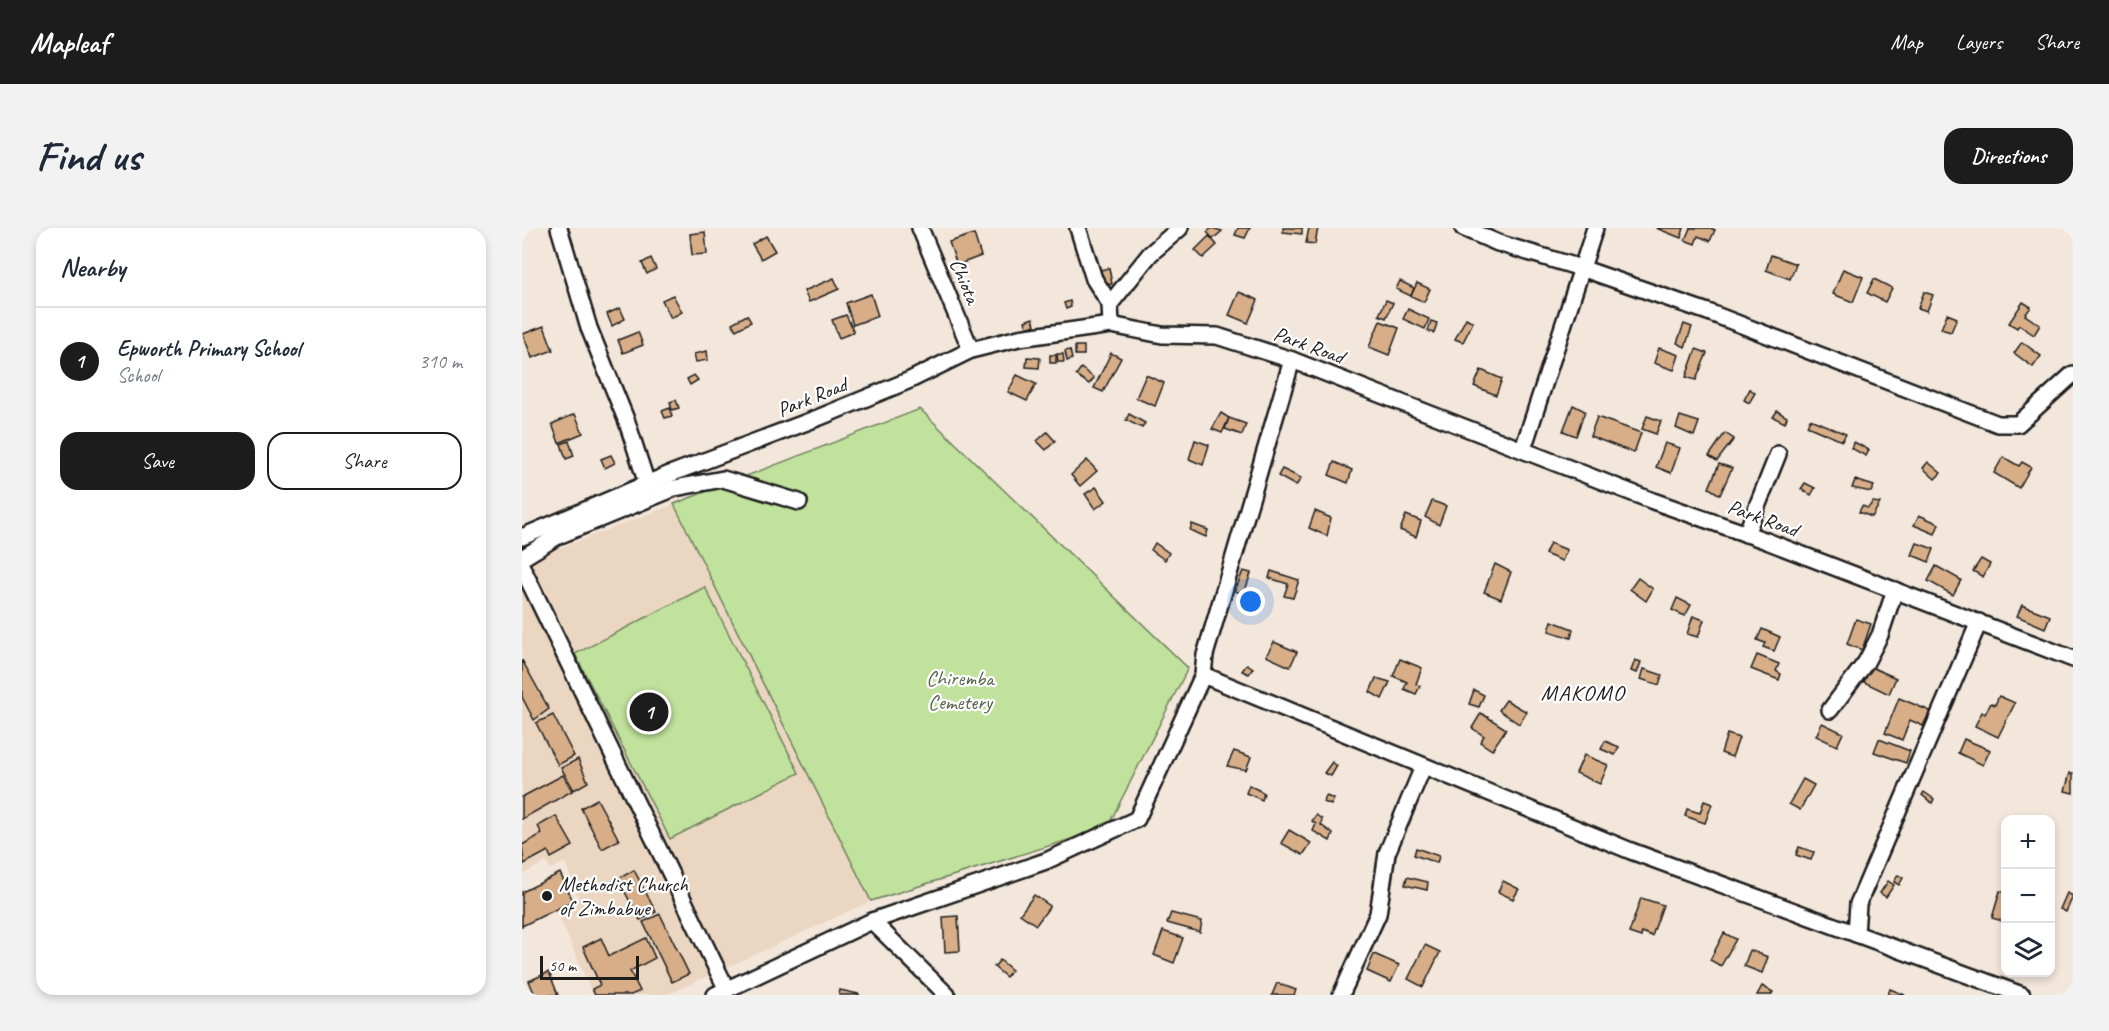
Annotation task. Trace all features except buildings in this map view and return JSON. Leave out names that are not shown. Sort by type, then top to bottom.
[{"type":"street","points":[[559,228],[589,328],[627,422],[647,484]]},
{"type":"street","name":"Chiota","points":[[920,228],[971,350]]},
{"type":"street","points":[[1078,228],[1099,289],[1110,304],[1111,325]]},
{"type":"street","points":[[1110,304],[1150,254],[1180,228]]},
{"type":"street","points":[[1463,228],[1498,243],[1581,268],[1708,312],[1998,424],[2018,424],[2073,374]]},
{"type":"street","points":[[1523,449],[1595,228]]},
{"type":"street","name":"Park Road","points":[[522,537],[647,484],[673,481],[910,380],[971,350],[1018,338],[1111,325],[1162,335],[1217,336],[1292,360],[1653,501],[1895,590],[2073,659]]},
{"type":"street","points":[[522,567],[721,993],[872,921],[1046,861],[1137,819],[1203,675],[1205,655],[1292,360]]},
{"type":"street","points":[[1746,534],[1778,454]]},
{"type":"street","points":[[522,558],[558,536],[673,481],[723,479],[799,502]]},
{"type":"street","points":[[1830,710],[1866,662],[1880,635],[1895,590]]},
{"type":"street","points":[[1856,934],[1858,904],[1979,622]]},
{"type":"street","points":[[1203,675],[1631,851],[2022,995]]},
{"type":"street","points":[[1341,995],[1378,914],[1387,853],[1423,767]]},
{"type":"street","points":[[872,921],[947,995]]},
{"type":"shaded area","points":[[674,504],[871,901],[667,995],[593,995],[558,914],[579,899],[565,862],[551,869],[546,862],[522,875],[522,563]]},
{"type":"green space","name":"Chiremba Cemetery","points":[[920,409],[1188,668],[1107,828],[871,901],[674,504]]},
{"type":"green space","points":[[705,587],[799,773],[670,839],[575,654]]},
{"type":"place","name":"Epworth Primary School","points":[[649,712]]},
{"type":"place","name":"Methodist Church of Zimbabwe","points":[[547,896]]},
{"type":"district","name":"MAKOMO","points":[[1583,692]]}]
